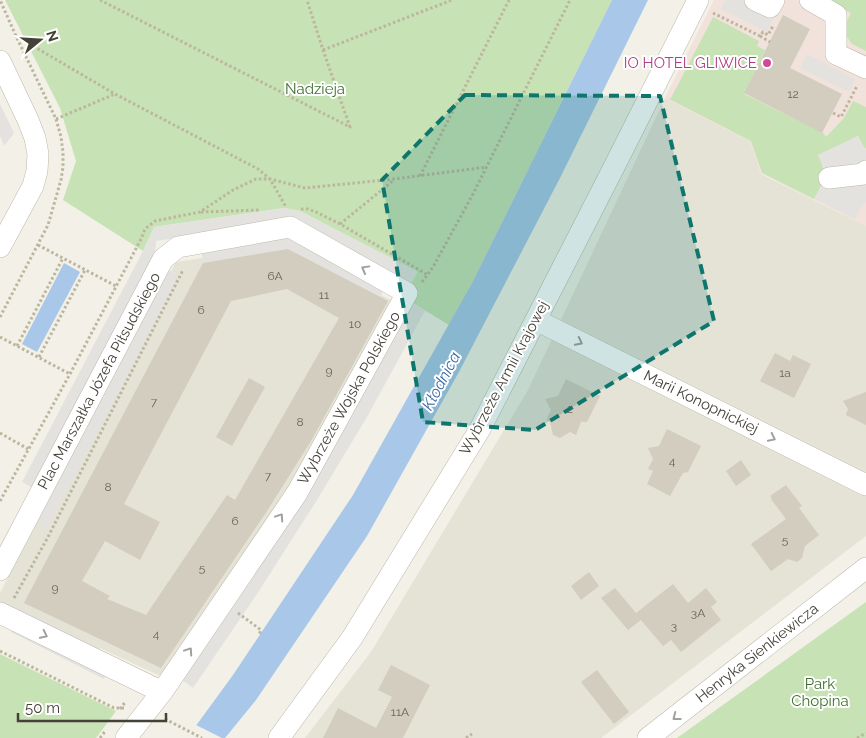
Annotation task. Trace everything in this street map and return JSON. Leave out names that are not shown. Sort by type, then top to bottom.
[{"type":"street","name":"Wybrzeże Armii Krajowej","points":[[278,738],[352,638],[480,429],[698,0]]},
{"type":"street","points":[[755,0],[770,8],[774,0]]},
{"type":"street","points":[[810,0],[836,15],[836,54],[866,68]]},
{"type":"street","points":[[0,61],[28,120],[35,138],[38,154],[37,171],[33,186],[0,247]]},
{"type":"street","points":[[829,178],[864,174],[866,171]]},
{"type":"street","name":"Plac Marszałka Józefa Piłsudskiego","points":[[0,570],[8,543],[163,259],[178,247],[290,227],[407,293]]},
{"type":"street","name":"Wybrzeże Wojska Polskiego","points":[[138,709],[162,692],[297,493],[407,293]]},
{"type":"street","name":"Marii Konopnickiej","points":[[536,320],[866,485]]},
{"type":"street","name":"Henryka Sienkiewicza","points":[[648,738],[866,568]]},
{"type":"street","points":[[7,606],[162,692]]},
{"type":"street","points":[[126,738],[138,709]]},
{"type":"path","points":[[0,0],[16,36],[115,94],[258,169],[270,179],[288,210]]},
{"type":"path","points":[[100,0],[350,127],[307,0]]},
{"type":"path","points":[[323,50],[452,0]]},
{"type":"path","points":[[420,176],[509,0]]},
{"type":"path","points":[[407,293],[418,286],[428,275],[487,167],[570,0]]},
{"type":"path","points":[[760,36],[770,42]]},
{"type":"path","points":[[833,113],[841,118],[866,68]]},
{"type":"path","points":[[56,119],[115,94]]},
{"type":"path","points":[[0,501],[70,374],[145,228],[155,220],[200,212],[233,190],[256,179],[270,179],[305,188],[394,180],[487,167]]},
{"type":"path","points":[[340,224],[394,180]]},
{"type":"path","points":[[0,317],[48,226],[56,196]]},
{"type":"path","points":[[38,245],[116,286]]},
{"type":"path","points":[[17,346],[63,258]]},
{"type":"path","points":[[7,606],[48,537],[186,265]]},
{"type":"path","points":[[39,357],[85,270]]},
{"type":"path","points":[[0,337],[70,374]]},
{"type":"path","points":[[0,433],[28,449]]},
{"type":"path","points":[[243,617],[261,630],[259,635]]},
{"type":"path","points":[[0,651],[114,708],[138,709]]},
{"type":"path","points":[[120,709],[126,701]]},
{"type":"path","points":[[171,722],[202,738]]},
{"type":"path","points":[[857,738],[866,733]]},
{"type":"path","points":[[466,738],[472,734]]},
{"type":"highlighted area","points":[[465,95],[660,96],[714,321],[535,430],[423,422],[382,180]]},
{"type":"shaded area","points":[[714,0],[866,0],[866,226],[761,173],[750,141],[665,98]]},
{"type":"shaded area","points":[[725,0],[783,0],[767,32],[721,9]]},
{"type":"shaded area","points":[[807,54],[855,79],[849,92],[800,68]]},
{"type":"shaded area","points":[[665,98],[750,141],[761,174],[866,226],[866,536],[601,738],[305,738],[371,652],[528,390]]},
{"type":"shaded area","points":[[0,104],[14,133],[4,146],[0,136]]},
{"type":"shaded area","points":[[858,136],[866,150],[866,203],[863,204],[855,219],[815,199],[823,183],[825,169],[818,155]]},
{"type":"shaded area","points":[[284,208],[300,211],[417,271],[411,283],[287,221],[156,241],[155,257],[34,489],[22,482],[154,227]]},
{"type":"shaded area","points":[[289,237],[385,287],[378,301],[282,250],[203,262],[201,249]]},
{"type":"shaded area","points":[[285,245],[404,307],[165,678],[0,602],[0,593],[176,262]]},
{"type":"shaded area","points":[[168,270],[179,276],[47,529],[35,522]]},
{"type":"shaded area","points":[[411,302],[425,311],[367,417],[259,591],[193,688],[177,676]]},
{"type":"shaded area","points":[[22,609],[100,648],[97,654],[19,615]]},
{"type":"shaded area","points":[[14,626],[107,672],[104,679],[11,632]]},
{"type":"green space","name":"Nadzieja","points":[[5,0],[612,0],[472,283],[449,325],[411,302],[411,283],[417,272],[300,211],[284,208],[154,227],[143,251],[63,200],[76,161],[60,108]]},
{"type":"green space","points":[[825,0],[866,0],[866,51],[852,44],[845,34],[846,23],[851,13]]},
{"type":"green space","points":[[713,17],[759,41],[757,46],[765,50],[744,94],[823,133],[826,137],[844,118],[853,101],[866,107],[865,149],[858,136],[818,155],[823,168],[824,178],[814,199],[762,173],[751,141],[669,99]]},
{"type":"green space","name":"Park Chopina","points":[[866,602],[866,738],[677,738]]},
{"type":"green space","points":[[0,654],[116,711],[96,738],[0,738]]},
{"type":"water","name":"Kłodnica","points":[[612,0],[648,0],[560,178],[460,370],[367,536],[256,700],[225,738],[187,738],[233,675],[353,495],[472,283]]},
{"type":"water","points":[[64,263],[80,272],[37,352],[22,344]]},
{"type":"pier","points":[[194,724],[222,738],[185,738]]},
{"type":"building","points":[[783,15],[810,29],[790,68],[842,94],[822,133],[744,93]]},
{"type":"building","points":[[288,249],[388,301],[311,441],[267,511],[161,668],[24,603],[203,263]],"holes":[[[287,289],[339,318],[235,500],[227,495],[146,615],[107,599],[110,596],[82,581],[105,541],[140,560],[160,522],[124,504],[231,301]]]},
{"type":"building","points":[[775,353],[790,361],[793,355],[811,364],[794,398],[760,381]]},
{"type":"building","points":[[249,378],[265,387],[232,446],[216,437]]},
{"type":"building","points":[[566,379],[600,396],[587,422],[581,422],[576,435],[570,432],[560,438],[553,435],[550,422],[546,420],[551,410],[545,399],[558,396]]},
{"type":"building","points":[[866,392],[866,425],[846,415],[848,409],[843,401]]},
{"type":"building","points":[[667,429],[701,446],[688,472],[683,473],[670,496],[647,484],[653,471],[648,469],[653,459],[648,448],[659,446]]},
{"type":"building","points":[[741,460],[751,475],[736,486],[726,471]]},
{"type":"building","points":[[786,485],[802,506],[799,508],[819,535],[805,546],[802,558],[797,562],[788,559],[771,571],[751,544],[786,519],[770,496]]},
{"type":"building","points":[[589,572],[599,586],[581,600],[571,586]]},
{"type":"building","points":[[673,584],[688,603],[706,588],[717,602],[711,607],[721,620],[681,652],[671,640],[663,646],[641,620],[628,630],[601,598],[615,588],[636,613]]},
{"type":"building","points":[[391,665],[430,685],[403,738],[323,738],[338,708],[376,728],[392,697],[378,690]]},
{"type":"building","points":[[597,670],[629,712],[614,724],[581,682]]},
{"type":"place","name":"IO HOTEL GLIWICE","points":[[767,63]]}]
